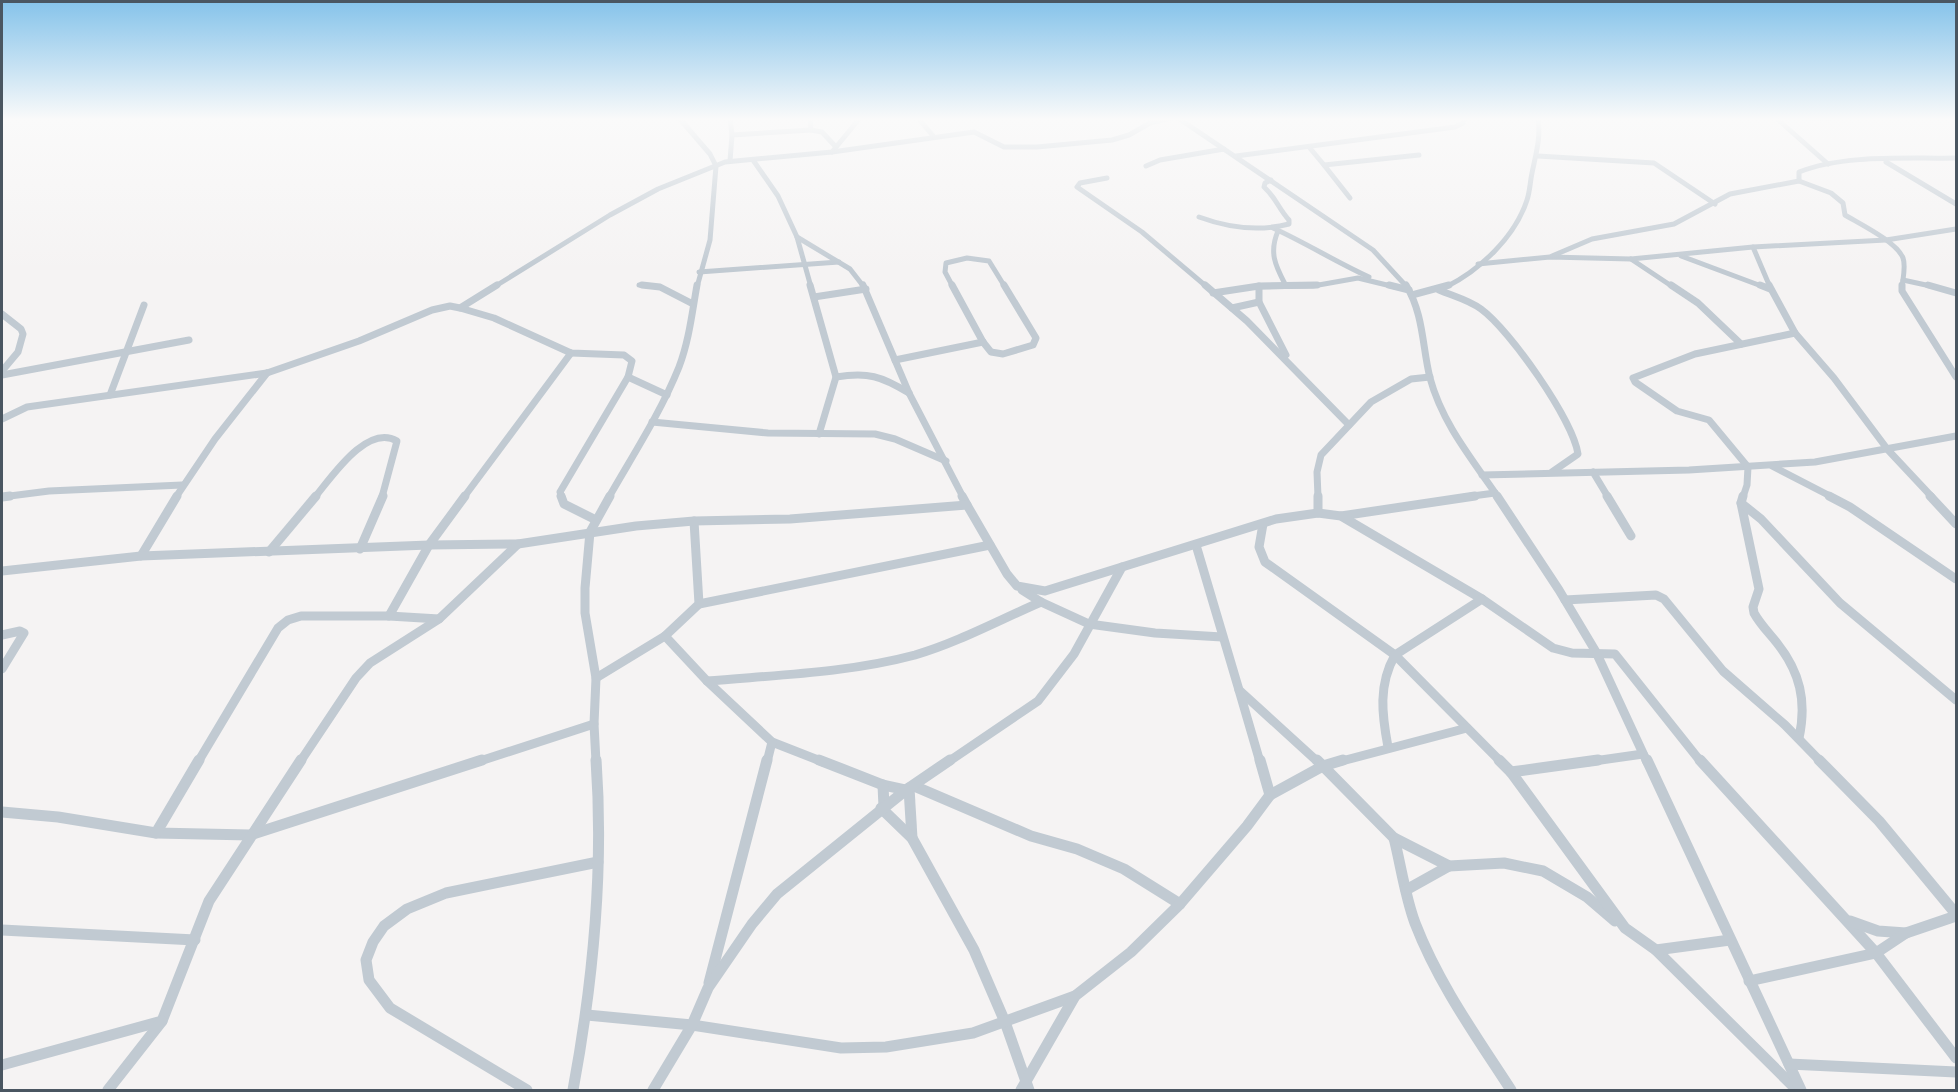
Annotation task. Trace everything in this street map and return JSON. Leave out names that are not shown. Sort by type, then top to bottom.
[{"type":"street","points":[[460,308],[610,215],[658,189],[706,169]]},
{"type":"street","points":[[573,1090],[587,1015],[598,862],[598,785],[594,724],[596,678],[585,613],[590,532],[668,395],[686,345],[699,272],[710,240],[716,169]]},
{"type":"street","points":[[759,169],[778,196],[797,237],[836,377],[819,434]]},
{"type":"street","points":[[1255,169],[1373,250],[1396,272],[1411,292],[1422,324],[1430,377],[1443,415],[1565,600],[1596,652],[1789,1064],[1799,1090]]},
{"type":"street","points":[[1327,169],[1350,198]]},
{"type":"street","points":[[1198,217],[1242,229],[1275,229],[1313,246],[1339,264],[1377,281],[1411,292],[1439,290],[1455,282],[1502,241],[1524,208],[1533,169]]},
{"type":"street","points":[[1666,169],[1715,204]]},
{"type":"street","points":[[1799,181],[1801,171],[1809,169]]},
{"type":"street","points":[[1899,169],[1956,204]]},
{"type":"street","points":[[1107,178],[1080,183],[1077,187],[1142,232],[1232,308],[1288,361],[1349,425]]},
{"type":"street","points":[[1271,180],[1265,183],[1264,188],[1277,199],[1280,210],[1290,222],[1275,229]]},
{"type":"street","points":[[1550,257],[1592,239],[1674,224],[1730,194],[1799,181],[1831,193],[1843,203],[1845,214],[1898,250],[1904,260],[1902,291],[1956,377]]},
{"type":"street","points":[[1275,229],[1271,250],[1285,285]]},
{"type":"street","points":[[1478,264],[1550,257],[1631,259],[1754,247],[1886,240],[1956,230]]},
{"type":"street","points":[[1944,232],[1956,238]]},
{"type":"street","points":[[797,237],[850,269],[866,289],[909,393],[990,545],[1017,586],[1041,602],[1089,624],[1155,633],[1222,637]]},
{"type":"street","points":[[1754,247],[1770,289],[1795,333],[1834,378],[1888,450],[1956,524]]},
{"type":"street","points":[[1671,254],[1770,289]]},
{"type":"street","points":[[973,258],[989,261],[1036,338],[1033,345],[1003,354],[991,352],[983,342],[945,272],[944,266],[949,260],[973,258]]},
{"type":"street","points":[[1631,259],[1698,303],[1740,344]]},
{"type":"street","points":[[699,272],[839,262]]},
{"type":"street","points":[[1213,293],[1259,286],[1313,285],[1358,278],[1377,281]]},
{"type":"street","points":[[1903,280],[1941,288],[1956,294]]},
{"type":"street","points":[[639,285],[660,287],[693,304]]},
{"type":"street","points":[[1259,286],[1259,302],[1288,361]]},
{"type":"street","points":[[814,297],[866,289]]},
{"type":"street","points":[[1439,290],[1485,313],[1543,384],[1565,416],[1577,441],[1578,454],[1552,472]]},
{"type":"street","points":[[1232,308],[1259,302]]},
{"type":"street","points":[[110,395],[144,305]]},
{"type":"street","points":[[2,419],[27,407],[267,373],[359,341],[432,310],[450,306],[494,318],[571,353],[624,355],[632,361],[628,377],[560,492],[564,504],[596,520]]},
{"type":"street","points":[[2,314],[21,330],[24,337],[20,350],[2,370]]},
{"type":"street","points":[[1795,333],[1684,357],[1633,378],[1635,382],[1669,406],[1709,420],[1748,467],[1747,485],[1741,503],[1759,589],[1754,613],[1790,662],[1805,699],[1804,718],[1799,738]]},
{"type":"street","points":[[2,375],[189,340]]},
{"type":"street","points":[[895,360],[983,342]]},
{"type":"street","points":[[389,616],[429,545],[571,353]]},
{"type":"street","points":[[141,556],[182,485],[219,432],[267,373]]},
{"type":"street","points":[[836,377],[866,373],[876,375],[909,393]]},
{"type":"street","points":[[628,377],[668,395]]},
{"type":"street","points":[[1318,513],[1318,462],[1321,455],[1371,402],[1415,378],[1430,377]]},
{"type":"street","points":[[652,422],[768,433],[876,434],[947,462]]},
{"type":"street","points":[[1482,475],[1772,466],[1815,462],[1956,436]]},
{"type":"street","points":[[269,552],[350,455],[370,441],[392,438],[397,441],[395,458],[382,501],[360,549]]},
{"type":"street","points":[[1772,466],[1824,491],[1956,579]]},
{"type":"street","points":[[1593,472],[1631,536]]},
{"type":"street","points":[[2,497],[49,491],[182,485]]},
{"type":"street","points":[[1017,586],[1036,591],[1055,590],[1288,516],[1318,513],[1341,516],[1495,493]]},
{"type":"street","points":[[1741,503],[1761,519],[1840,603],[1956,700]]},
{"type":"street","points":[[2,572],[141,556],[429,545],[518,544],[590,532],[694,521],[790,519],[968,505]]},
{"type":"street","points":[[1341,516],[1482,599],[1553,648],[1572,653],[1611,652],[1617,656],[1706,768],[1876,953],[1956,1058]]},
{"type":"street","points":[[694,521],[699,604]]},
{"type":"street","points":[[1263,524],[1259,547],[1265,562],[1395,655],[1511,772],[1625,928]]},
{"type":"street","points":[[108,1090],[162,1020],[209,901],[250,835],[356,678],[376,658],[439,619],[518,544]]},
{"type":"street","points":[[596,678],[665,636],[699,604],[990,545]]},
{"type":"street","points":[[1196,545],[1270,795]]},
{"type":"street","points":[[708,988],[777,894],[910,788],[1038,701],[1055,683],[1122,567]]},
{"type":"street","points":[[1565,600],[1660,596],[1723,671],[1799,738],[1879,821],[1956,915],[1906,933],[1876,953],[1749,981]]},
{"type":"street","points":[[1388,747],[1382,698],[1386,672],[1395,655],[1482,599]]},
{"type":"street","points":[[707,681],[859,666],[899,659],[930,649],[1041,602]]},
{"type":"street","points":[[156,833],[278,628],[288,620],[301,616],[389,616],[439,619]]},
{"type":"street","points":[[2,635],[20,631],[24,633],[2,669]]},
{"type":"street","points":[[665,636],[707,681],[772,742],[883,785],[910,788],[1031,836],[1077,849],[1124,868],[1180,904]]},
{"type":"street","points":[[1239,690],[1323,766],[1394,838],[1449,866]]},
{"type":"street","points":[[2,812],[58,817],[156,833],[250,835],[594,724]]},
{"type":"street","points":[[587,1015],[692,1025],[841,1048],[886,1047],[935,1041],[973,1033],[1075,996],[1131,952],[1180,904],[1270,795],[1323,766],[1467,728]]},
{"type":"street","points":[[653,1090],[692,1025],[708,988],[772,742]]},
{"type":"street","points":[[1511,772],[1643,753]]},
{"type":"street","points":[[883,785],[883,808],[912,837],[974,950],[1005,1022],[1025,1088]]},
{"type":"street","points":[[910,788],[912,837]]},
{"type":"street","points":[[1394,838],[1414,921],[1447,989],[1511,1090]]},
{"type":"street","points":[[527,1090],[390,1008],[369,980],[366,960],[373,942],[384,926],[407,909],[446,893],[598,862]]},
{"type":"street","points":[[1406,890],[1449,866],[1504,863],[1543,871],[1587,897],[1656,950],[1799,1090]]},
{"type":"street","points":[[1847,920],[1878,931],[1906,933]]},
{"type":"street","points":[[2,930],[195,940]]},
{"type":"street","points":[[1656,950],[1730,940]]},
{"type":"street","points":[[1025,1088],[1075,996]]},
{"type":"street","points":[[2,1065],[162,1020]]},
{"type":"street","points":[[1789,1064],[1956,1072]]}]
